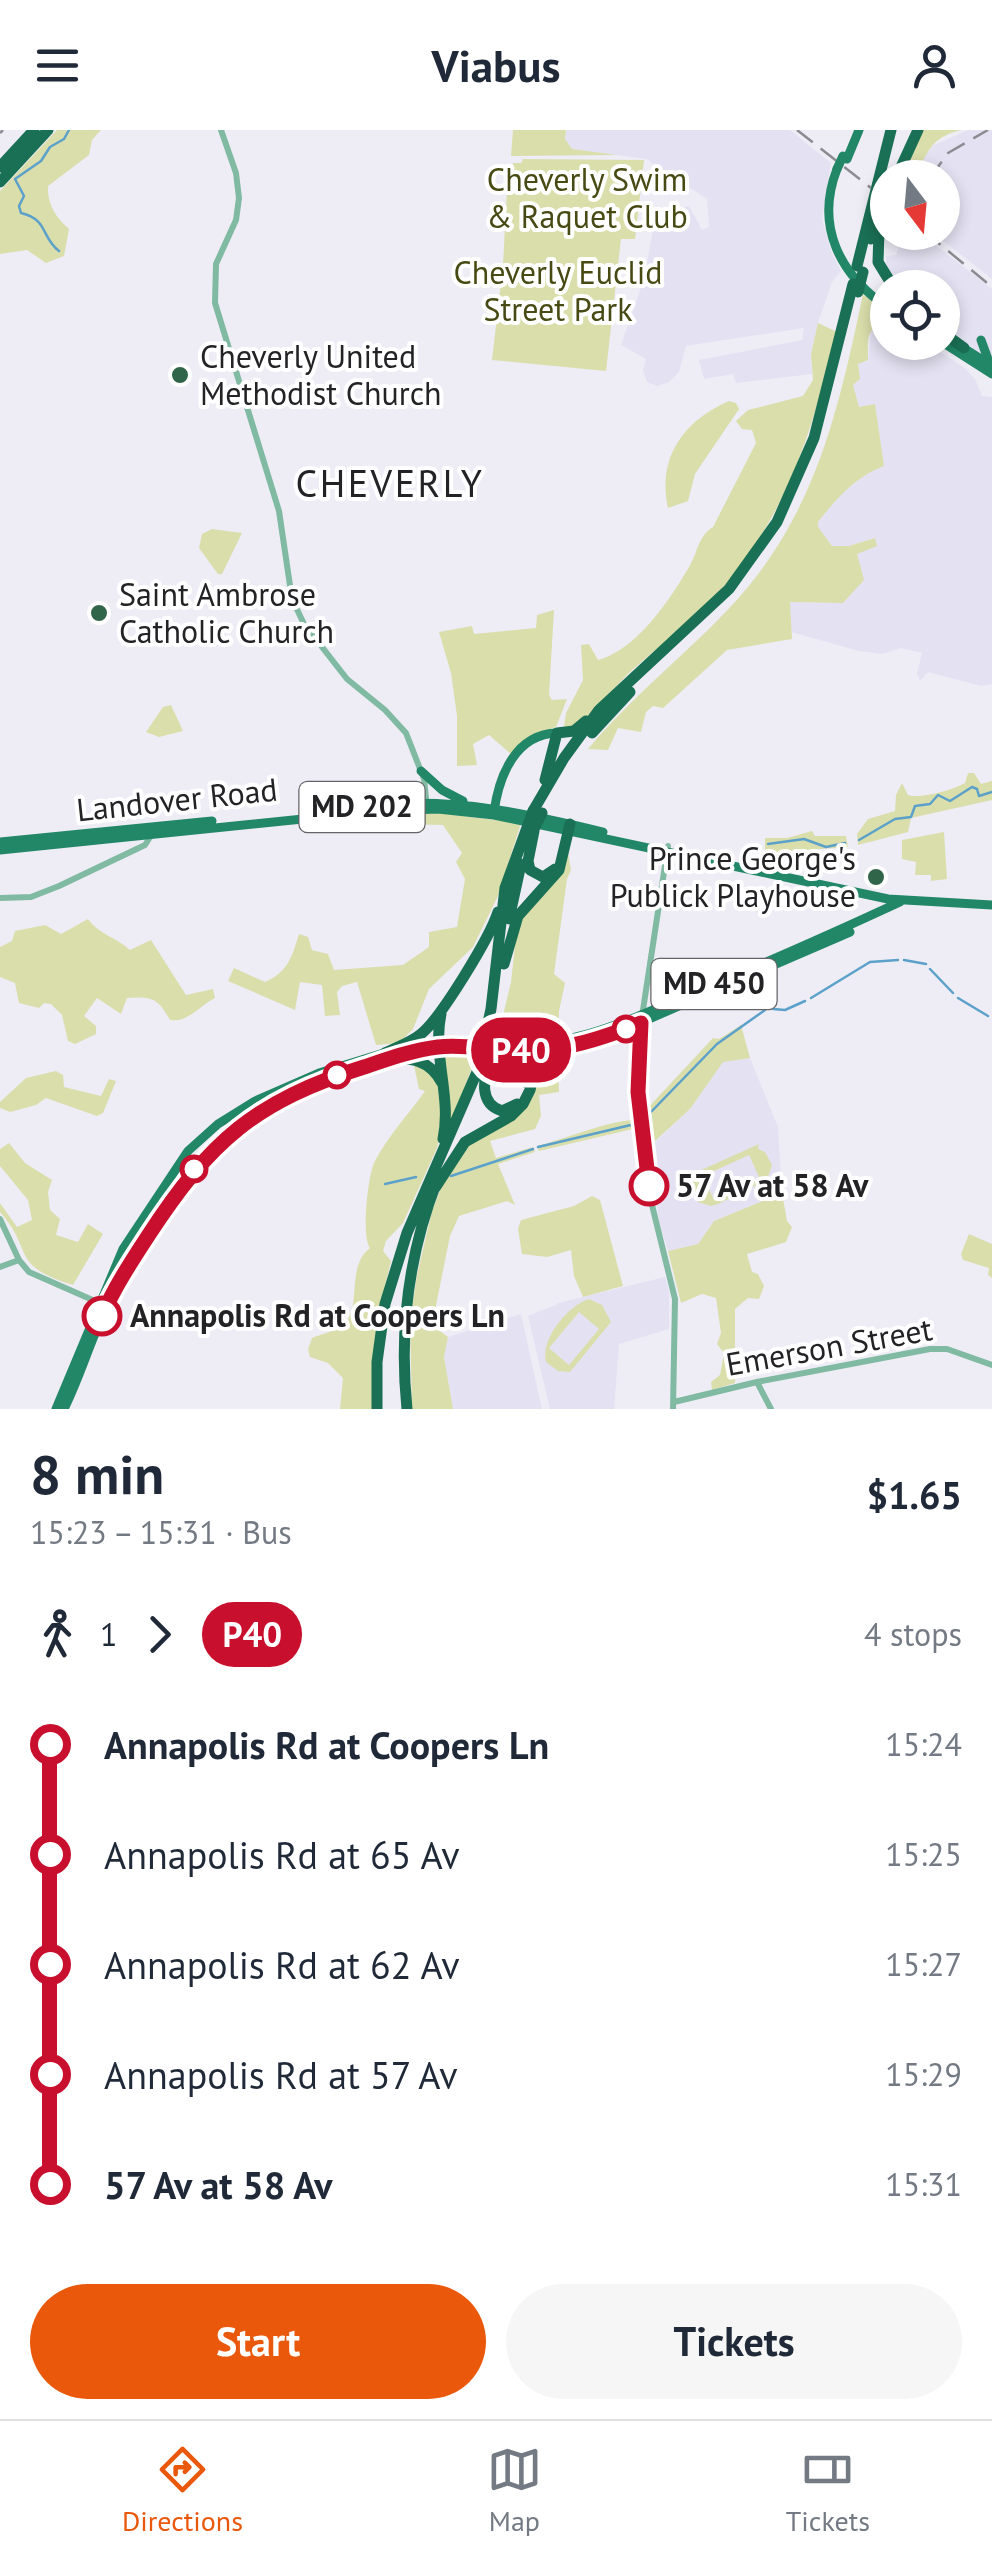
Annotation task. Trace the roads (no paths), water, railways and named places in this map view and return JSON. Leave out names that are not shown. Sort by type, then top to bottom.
[{"type":"highway","points":[[0,167],[34,130]]},
{"type":"highway","points":[[0,182],[48,130]]},
{"type":"highway","points":[[537,809],[598,725],[719,610],[748,578],[783,527],[818,451],[891,130]]},
{"type":"highway","points":[[899,160],[912,131]]},
{"type":"highway","points":[[860,269],[870,240]]},
{"type":"highway","points":[[558,1049],[537,1058],[525,1092],[513,1108],[502,1111],[490,1106],[484,1090],[498,1047],[514,892],[557,733],[574,731],[600,710],[729,589],[778,522],[814,438],[856,288]]},
{"type":"highway","points":[[960,346],[964,348]]},
{"type":"highway","points":[[537,809],[600,710]]},
{"type":"highway","points":[[540,739],[549,740],[554,747]]},
{"type":"highway","points":[[532,828],[528,864],[534,875],[544,877],[556,867],[569,828]]},
{"type":"highway","points":[[386,1056],[422,1034],[444,1003],[493,926],[532,828]]},
{"type":"highway","points":[[504,964],[518,916],[557,874],[569,828]]},
{"type":"highway","points":[[431,1186],[481,1055],[491,1009],[505,888]]},
{"type":"highway","points":[[408,1409],[404,1361],[407,1308],[419,1236],[445,1132],[445,1092],[437,1043],[444,1003]]},
{"type":"highway","points":[[377,1409],[377,1362],[385,1304],[402,1248],[498,1047]]},
{"type":"highway","points":[[498,1047],[516,1058],[529,1077]]},
{"type":"highway","points":[[431,1186],[460,1146],[520,1108],[528,1095],[530,1049]]},
{"type":"highway","points":[[386,1056],[424,1063],[438,1076],[445,1092]]},
{"type":"main road","points":[[856,130],[828,205],[834,248],[858,283],[870,291]]},
{"type":"main road","points":[[981,340],[992,384]]},
{"type":"main road","points":[[964,348],[988,368]]},
{"type":"main road","points":[[960,349],[988,368]]},
{"type":"main road","points":[[495,810],[520,754],[540,739],[557,733]]},
{"type":"main road","points":[[495,810],[503,778],[519,748],[534,736],[557,733]]},
{"type":"main road","points":[[421,771],[442,790],[470,804]]},
{"type":"main road","points":[[502,796],[512,811]]},
{"type":"main road","name":"Landover Road","points":[[0,846],[470,804],[909,901]]},
{"type":"main road","name":"Landover Road","points":[[427,805],[512,811],[569,828]]},
{"type":"main road","name":"Landover Road","points":[[668,849],[888,903]]},
{"type":"main road","name":"MD 450","points":[[530,1049],[587,1037],[642,1019],[806,954],[909,901]]},
{"type":"main road","name":"MD 450","points":[[64,1409],[132,1232],[181,1159],[206,1134],[238,1111],[319,1072],[437,1043],[530,1049],[588,1044],[888,903],[992,905]]},
{"type":"main road","points":[[349,1072],[354,1066],[437,1043]]},
{"type":"main road","name":"MD 450","points":[[56,1409],[103,1304],[194,1170],[222,1141],[283,1097],[386,1056]]},
{"type":"street","points":[[221,130],[236,173],[239,198],[236,220],[215,267],[215,303],[279,511],[292,599],[304,624],[347,680],[402,728],[421,771],[427,805]]},
{"type":"street","points":[[0,898],[24,898],[49,890],[145,846],[154,831]]},
{"type":"street","points":[[668,849],[642,1019],[638,1092],[654,1219],[675,1300],[674,1406]]},
{"type":"street","points":[[0,1218],[19,1260],[39,1279],[103,1304]]},
{"type":"street","points":[[0,1268],[19,1260]]},
{"type":"street","name":"Emerson Street","points":[[674,1406],[757,1382],[936,1348],[992,1365]]},
{"type":"street","points":[[757,1382],[771,1409]]},
{"type":"waterway","points":[[59,251],[40,224],[21,213],[19,206],[24,196],[15,179],[41,161],[69,130]]},
{"type":"waterway","points":[[859,840],[895,819],[911,817],[915,806],[930,804],[938,795],[950,801],[972,787],[979,796],[992,792]]},
{"type":"waterway","points":[[768,844],[804,839],[826,847],[845,843]]},
{"type":"waterway","points":[[811,998],[870,962],[898,960]]},
{"type":"waterway","points":[[904,960],[926,964]]},
{"type":"waterway","points":[[930,969],[953,993]]},
{"type":"waterway","points":[[958,998],[988,1016]]},
{"type":"waterway","points":[[773,1009],[785,1010],[805,1001]]},
{"type":"waterway","points":[[650,1113],[717,1044],[765,1010]]},
{"type":"waterway","points":[[538,1147],[635,1124]]},
{"type":"waterway","points":[[451,1176],[533,1149]]},
{"type":"waterway","points":[[385,1184],[416,1177]]},
{"type":"railway","points":[[0,133],[3,130]]},
{"type":"railway","points":[[797,130],[870,187]]},
{"type":"railway","points":[[943,160],[948,153],[988,130]]},
{"type":"railway","points":[[947,250],[992,287]]},
{"type":"place","name":"Cheverly United Methodist Church","points":[[180,375]]},
{"type":"place","name":"Saint Ambrose Catholic Church","points":[[99,613]]},
{"type":"place","name":"Prince George's Publick Playhouse","points":[[876,877]]},
{"type":"place","name":"57 Av at 58 Av","points":[[649,1186]]},
{"type":"place","name":"Annapolis Rd at Coopers Ln","points":[[102,1316]]},
{"type":"district","name":"CHEVERLY","points":[[390,484]]},
{"type":"park label","name":"Cheverly Swim & Raquet Club","points":[[587,198]]},
{"type":"park label","name":"Cheverly Euclid Street Park","points":[[558,292]]}]
